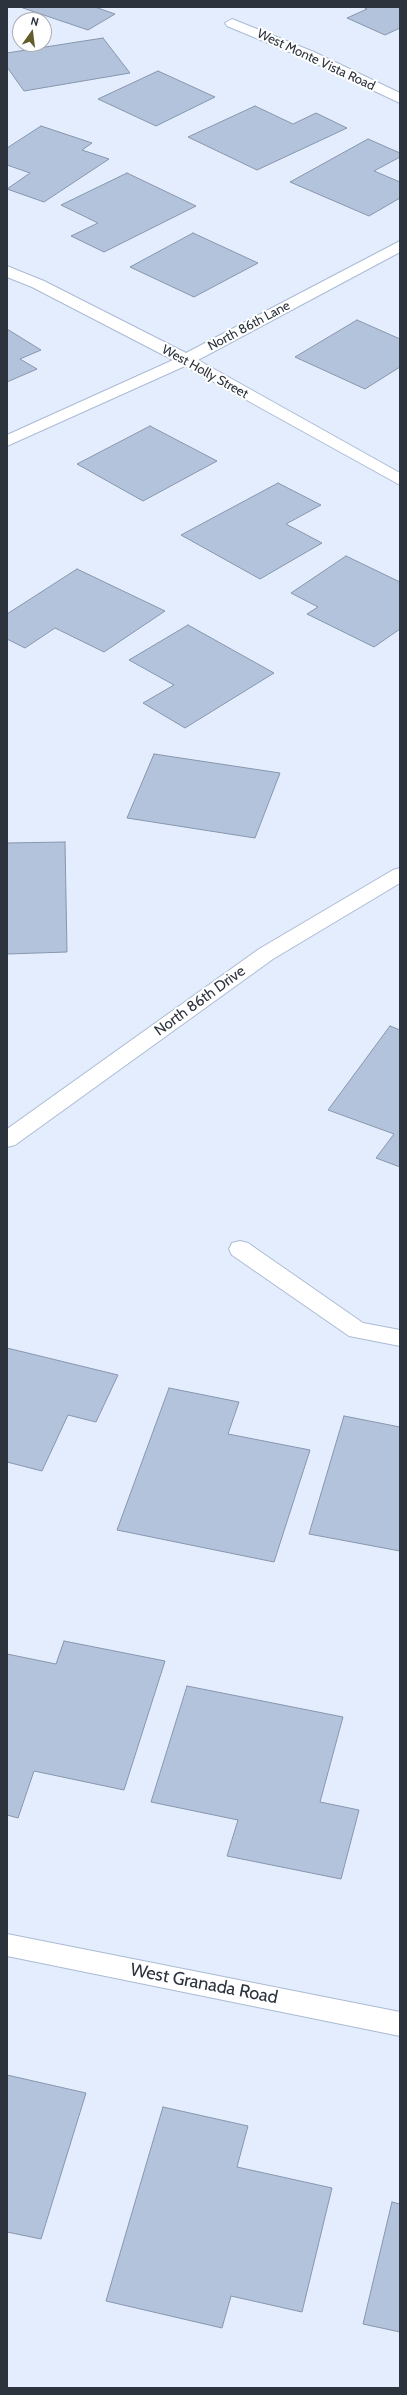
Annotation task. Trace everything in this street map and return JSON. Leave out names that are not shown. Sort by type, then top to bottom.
[{"type":"street","name":"West Monte Vista Road","points":[[232,23],[308,55],[400,99]]},
{"type":"street","name":"North 86th Lane","points":[[7,441],[186,360],[400,246]]},
{"type":"street","name":"West Holly Street","points":[[7,271],[38,284],[186,360],[400,480]]},
{"type":"street","name":"North 86th Drive","points":[[7,1140],[266,954],[400,874]]},
{"type":"street","points":[[240,1250],[357,1330],[400,1338]]},
{"type":"street","name":"West Granada Road","points":[[7,1945],[400,2024]]},
{"type":"building","points":[[20,7],[95,7],[115,14],[88,30],[52,18],[52,12],[35,12]]},
{"type":"building","points":[[363,7],[400,7],[400,28],[385,35],[347,18],[367,9]]},
{"type":"building","points":[[103,38],[130,73],[24,91],[7,67],[7,53],[52,52],[52,46]]},
{"type":"building","points":[[158,71],[215,97],[156,126],[98,99]]},
{"type":"building","points":[[255,106],[293,124],[316,113],[347,128],[257,170],[188,137]]},
{"type":"building","points":[[41,126],[92,143],[82,150],[109,159],[44,202],[7,189],[30,173],[7,165],[7,148]]},
{"type":"building","points":[[368,139],[400,153],[400,157],[374,171],[400,182],[400,198],[369,216],[290,182]]},
{"type":"building","points":[[127,173],[196,206],[104,252],[71,236],[98,223],[61,205]]},
{"type":"building","points":[[193,233],[258,263],[194,297],[130,267]]},
{"type":"building","points":[[357,320],[400,339],[400,367],[365,389],[295,357]]},
{"type":"building","points":[[7,329],[41,350],[20,359],[37,369],[7,382]]},
{"type":"building","points":[[150,426],[217,461],[143,501],[77,464]]},
{"type":"building","points":[[278,483],[321,505],[286,524],[322,543],[260,579],[181,535]]},
{"type":"building","points":[[346,556],[400,582],[400,629],[374,647],[307,614],[318,607],[291,593]]},
{"type":"building","points":[[77,569],[165,611],[104,652],[55,628],[25,648],[7,639],[7,614]]},
{"type":"building","points":[[188,625],[274,673],[185,728],[143,703],[174,685],[129,660]]},
{"type":"building","points":[[154,754],[280,773],[255,838],[127,818]]},
{"type":"building","points":[[65,842],[67,952],[7,954],[7,843]]},
{"type":"building","points":[[390,1026],[400,1030],[400,1167],[376,1158],[394,1134],[328,1110]]},
{"type":"building","points":[[7,1348],[118,1375],[96,1422],[68,1415],[42,1471],[7,1462]]},
{"type":"building","points":[[169,1388],[239,1402],[228,1434],[310,1450],[274,1562],[117,1530]]},
{"type":"building","points":[[344,1416],[400,1427],[400,1551],[309,1534]]},
{"type":"building","points":[[64,1641],[165,1661],[124,1790],[34,1771],[18,1818],[7,1815],[7,1654],[56,1664]]},
{"type":"building","points":[[187,1686],[343,1717],[320,1802],[359,1810],[341,1879],[227,1856],[238,1820],[151,1802]]},
{"type":"building","points":[[7,2075],[86,2093],[41,2239],[7,2232]]},
{"type":"building","points":[[163,2107],[248,2126],[237,2167],[332,2188],[302,2312],[231,2296],[222,2328],[106,2301]]},
{"type":"building","points":[[392,2202],[400,2204],[400,2332],[363,2324]]}]
